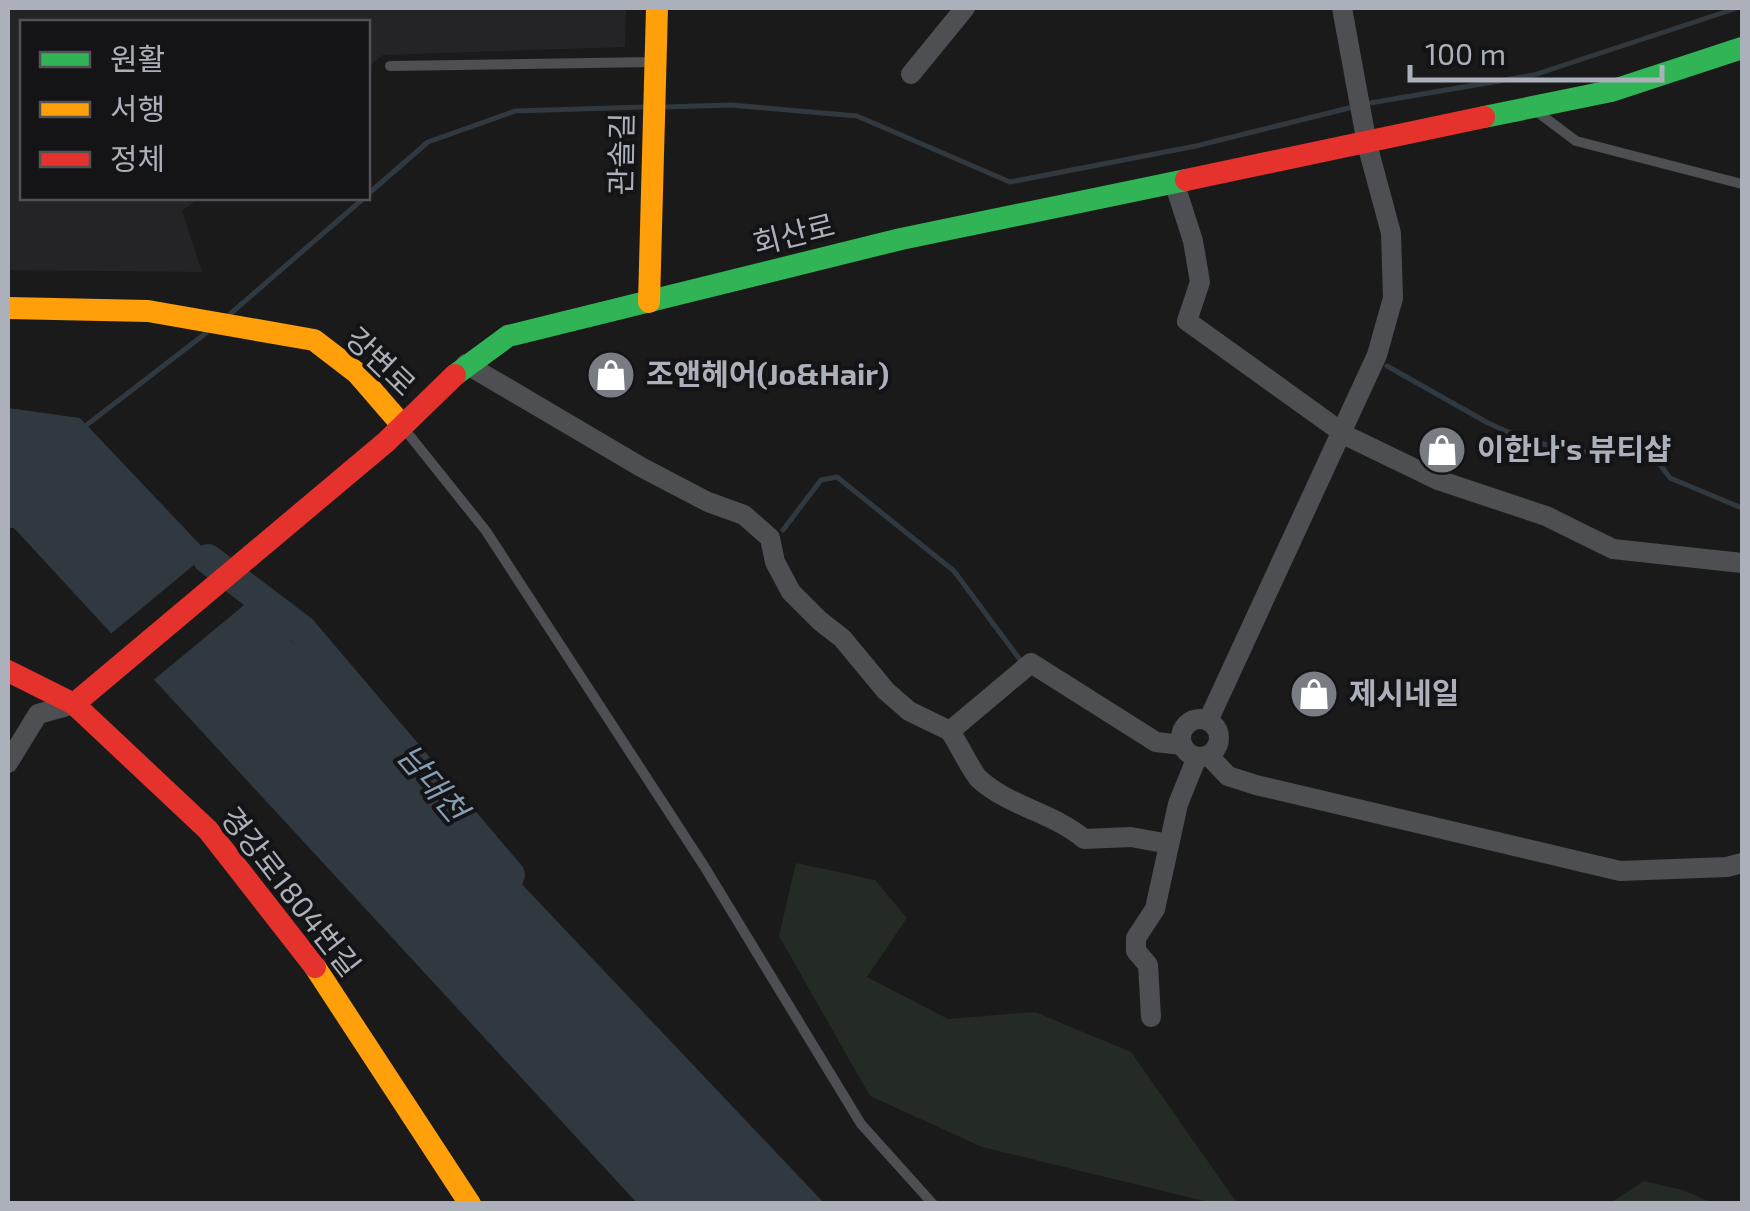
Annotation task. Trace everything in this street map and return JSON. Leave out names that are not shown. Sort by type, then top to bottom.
[{"type":"street","name":"관솔길","points":[[650,302],[657,8]]},
{"type":"street","points":[[911,74],[966,8]]},
{"type":"street","points":[[1208,722],[1377,355],[1393,298],[1391,233],[1367,144],[1342,8]]},
{"type":"street","name":"회산로","points":[[8,764],[38,714],[74,704],[95,688],[394,434],[466,364],[508,336],[901,239],[1611,90],[1742,48]]},
{"type":"street","points":[[1174,182],[1193,240],[1200,282],[1188,321],[1340,430],[1438,480],[1546,516],[1613,549],[1742,563]]},
{"type":"street","name":"강변로","points":[[8,308],[148,311],[314,340],[356,373],[394,434]]},
{"type":"street","points":[[466,364],[641,467],[708,502],[744,515],[770,538],[775,562],[791,592],[842,638],[886,691],[909,711],[950,731],[969,759],[975,776],[996,792],[1069,826],[1084,839],[1132,837],[1169,844]]},
{"type":"street","points":[[950,731],[1031,663],[1156,742],[1196,753],[1228,776],[1256,785],[1620,872],[1742,863]]},
{"type":"street","name":"경강로1804번길","points":[[8,671],[74,704],[208,830],[302,946],[470,1204]]},
{"type":"street","points":[[1150,1018],[1148,965],[1136,951],[1136,938],[1154,910],[1178,804],[1196,753],[1185,727],[1196,720],[1208,722],[1219,735],[1217,747],[1196,753]]},
{"type":"lane","points":[[390,66],[654,62]]},
{"type":"lane","points":[[1531,108],[1576,141],[1742,184]]},
{"type":"lane","points":[[394,434],[486,531],[704,866],[860,1124],[933,1204]]},
{"type":"shaded area","points":[[8,8],[626,8],[625,47],[383,55],[370,65],[370,20],[20,20],[20,200],[196,200],[182,211],[202,272],[8,270]]},
{"type":"shaded area","points":[[8,408],[80,418],[824,1203],[637,1203],[14,528],[8,528]]},
{"type":"shaded area","points":[[796,863],[875,880],[907,918],[867,977],[948,1019],[1035,1012],[1131,1052],[1237,1203],[1212,1203],[982,1147],[870,1096],[779,936]]},
{"type":"shaded area","points":[[1644,1181],[1683,1190],[1713,1203],[1610,1203]]},
{"type":"pier","points":[[212,550],[255,596],[150,683],[107,637]]},
{"type":"waterway","points":[[1364,104],[1534,75],[1737,8]]},
{"type":"waterway","points":[[666,107],[731,105],[857,116],[1010,182],[1196,146],[1353,107]]},
{"type":"waterway","points":[[370,192],[428,142],[515,111],[645,107]]},
{"type":"waterway","points":[[230,314],[362,200]]},
{"type":"waterway","points":[[84,427],[206,333]]},
{"type":"waterway","points":[[1387,366],[1528,441],[1584,452],[1614,448],[1656,459],[1670,478],[1742,508]]},
{"type":"waterway","points":[[783,530],[821,480],[837,477],[954,571],[1021,661]]},
{"type":"waterway","name":"남대천","points":[[208,559],[302,630],[510,875]]},
{"type":"traffic: fast","points":[[1484,117],[1611,91],[1742,48]]},
{"type":"traffic: fast","points":[[455,375],[508,336],[901,239],[1186,180]]},
{"type":"traffic: slow","points":[[649,302],[657,8]]},
{"type":"traffic: slow","points":[[8,308],[148,311],[314,340],[357,373],[402,425]]},
{"type":"traffic: slow","points":[[315,967],[470,1204]]},
{"type":"traffic: jam","points":[[1186,180],[1484,117]]},
{"type":"traffic: jam","points":[[74,704],[386,442],[455,375]]},
{"type":"traffic: jam","points":[[8,671],[74,704],[208,830],[315,967]]},
{"type":"place","name":"조앤헤어(Jo&Hair)","points":[[611,375]]},
{"type":"place","name":"이한나's 뷰티샵","points":[[1442,450]]},
{"type":"place","name":"제시네일","points":[[1314,694]]}]
